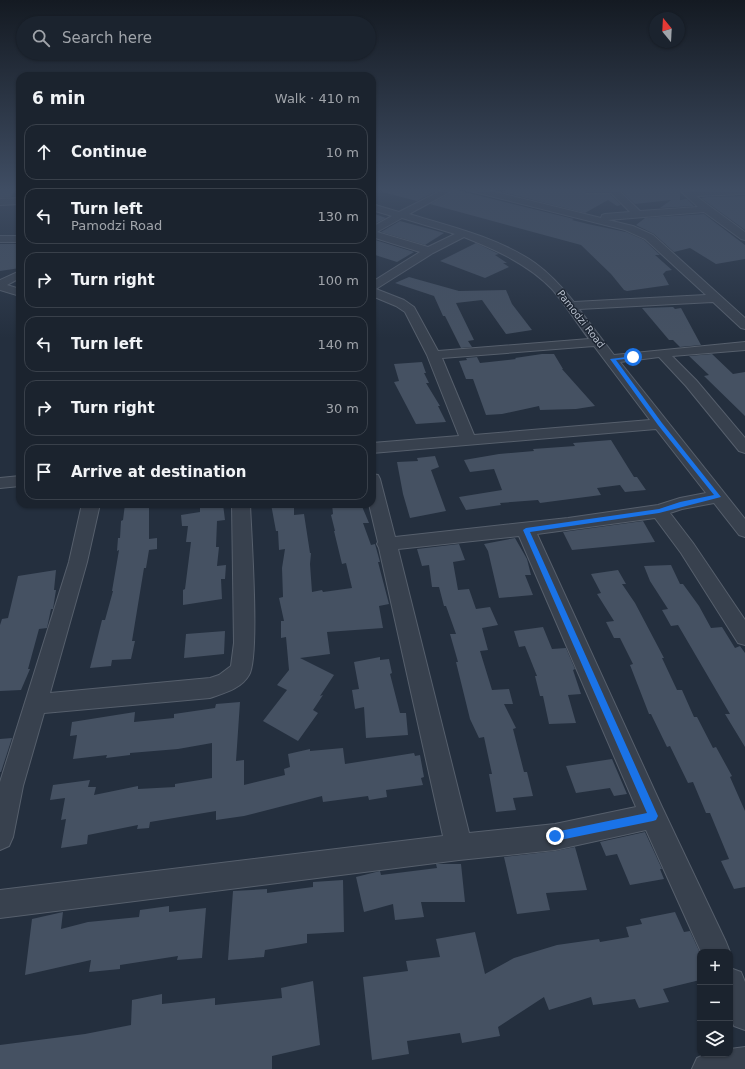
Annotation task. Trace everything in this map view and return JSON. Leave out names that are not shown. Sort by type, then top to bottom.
[{"type":"street","points":[[390,238],[429,251]]},
{"type":"street","points":[[376,284],[429,251],[454,238]]},
{"type":"street","name":"Pamodzi Road","points":[[476,238],[505,250],[531,265],[556,287],[572,306],[660,424],[745,531]]},
{"type":"street","points":[[650,238],[745,324]]},
{"type":"street","points":[[0,240],[16,239]]},
{"type":"street","points":[[0,285],[16,276]]},
{"type":"street","points":[[0,285],[16,291]]},
{"type":"street","points":[[376,294],[400,303],[410,310],[434,355],[468,440]]},
{"type":"street","points":[[572,306],[718,298]]},
{"type":"street","points":[[434,355],[599,342]]},
{"type":"street","points":[[612,359],[745,346]]},
{"type":"street","points":[[662,353],[691,383],[745,448]]},
{"type":"street","points":[[376,448],[660,424]]},
{"type":"street","points":[[0,483],[16,481]]},
{"type":"street","points":[[386,544],[526,530],[659,511],[680,504],[718,497]]},
{"type":"street","points":[[376,498],[458,847]]},
{"type":"street","points":[[0,837],[11,786],[78,562],[90,508]]},
{"type":"street","points":[[36,704],[210,688],[228,682],[241,670],[244,643],[241,508]]},
{"type":"street","points":[[659,511],[687,548],[745,637]]},
{"type":"street","points":[[526,530],[653,816],[715,949]]},
{"type":"street","points":[[0,904],[555,836],[653,816]]},
{"type":"street","points":[[731,985],[745,1015]]},
{"type":"street","points":[[708,1069],[745,1063]]},
{"type":"building","points":[[401,238],[436,238],[425,245]]},
{"type":"building","points":[[555,238],[639,238],[644,240],[660,255],[655,255],[672,270],[666,271],[663,274],[669,285],[627,291],[624,290],[611,274],[581,245]]},
{"type":"building","points":[[658,238],[736,238],[745,245],[745,259],[716,264],[690,248],[674,252]]},
{"type":"building","points":[[376,240],[414,252],[397,262],[376,255]]},
{"type":"building","points":[[476,243],[499,254],[495,255],[507,263],[503,263],[509,267],[485,278],[440,261]]},
{"type":"building","points":[[0,244],[16,244],[16,269],[0,271]]},
{"type":"building","points":[[409,277],[459,291],[506,290],[512,304],[532,330],[506,334],[482,300],[456,303],[474,340],[468,341],[472,347],[461,348],[445,316],[443,316],[434,296],[395,283]]},
{"type":"building","points":[[673,307],[675,309],[681,308],[701,345],[680,347],[673,340],[669,340],[642,308]]},
{"type":"building","points":[[542,354],[554,354],[562,369],[595,406],[576,409],[540,410],[539,406],[502,414],[486,415],[473,379],[466,379],[459,361],[467,360],[466,358],[477,357],[480,363],[516,359],[515,358]]},
{"type":"building","points":[[712,354],[733,374],[745,372],[745,416],[704,376],[709,375],[689,356]]},
{"type":"building","points":[[422,362],[426,373],[424,373],[429,383],[426,383],[440,406],[438,406],[446,422],[416,424],[394,382],[399,381],[394,364]]},
{"type":"building","points":[[611,440],[634,477],[637,477],[646,490],[625,492],[620,485],[597,488],[601,495],[540,503],[538,500],[500,503],[501,505],[466,510],[459,497],[502,490],[494,469],[470,472],[464,460],[499,454],[534,451],[533,449],[575,446],[573,443]]},
{"type":"building","points":[[435,456],[439,467],[431,470],[446,511],[410,518],[403,494],[397,462],[418,461],[417,458]]},
{"type":"building","points":[[124,508],[149,508],[149,539],[157,538],[157,549],[149,550],[146,568],[144,568],[132,641],[135,641],[131,659],[112,660],[111,666],[90,668],[102,620],[105,620],[113,591],[119,550],[117,551],[118,538],[120,538],[121,521],[123,520]]},
{"type":"building","points":[[200,508],[224,508],[225,520],[217,521],[216,547],[219,547],[217,566],[226,565],[225,579],[221,579],[222,599],[183,605],[183,590],[185,589],[191,542],[186,542],[188,526],[182,526],[181,515],[200,512]]},
{"type":"building","points":[[272,508],[294,508],[294,515],[304,514],[311,553],[310,564],[312,592],[352,588],[346,563],[342,564],[331,515],[333,514],[332,508],[363,508],[369,523],[363,523],[371,545],[375,544],[389,604],[379,606],[383,628],[327,632],[330,654],[300,658],[334,675],[320,696],[323,695],[313,710],[318,713],[298,741],[263,721],[287,690],[277,685],[289,670],[286,637],[281,638],[281,621],[284,621],[279,598],[283,597],[282,568],[285,549],[279,550],[278,531],[276,531]]},
{"type":"building","points":[[643,521],[655,542],[572,550],[563,532]]},
{"type":"building","points":[[515,538],[527,559],[531,575],[525,575],[533,595],[499,598],[488,551],[484,544]]},
{"type":"building","points":[[459,544],[465,560],[453,562],[458,590],[469,589],[476,609],[490,607],[498,625],[482,628],[488,650],[480,651],[492,690],[509,689],[513,704],[504,704],[516,728],[513,729],[524,772],[527,772],[533,796],[513,798],[516,810],[496,812],[489,774],[492,774],[484,737],[479,738],[470,719],[456,662],[458,662],[450,634],[456,634],[446,606],[444,606],[439,587],[432,587],[429,565],[422,566],[417,549]]},
{"type":"building","points":[[671,565],[680,584],[683,584],[699,606],[711,628],[722,627],[735,648],[740,646],[745,653],[745,747],[725,714],[730,714],[678,625],[671,626],[662,610],[668,609],[650,581],[644,566]]},
{"type":"building","points":[[56,570],[54,590],[56,590],[53,609],[51,609],[47,628],[39,629],[28,669],[30,669],[21,690],[0,691],[0,625],[2,619],[8,618],[18,576]]},
{"type":"building","points":[[618,570],[626,584],[622,584],[635,603],[664,658],[662,658],[677,690],[682,690],[694,717],[697,717],[713,748],[716,747],[732,776],[730,777],[745,811],[745,887],[734,889],[721,861],[729,859],[710,813],[706,813],[693,782],[688,783],[670,746],[667,747],[651,714],[649,714],[630,665],[633,664],[620,638],[614,638],[606,622],[614,621],[597,594],[601,593],[591,574]]},
{"type":"building","points":[[543,627],[552,649],[566,648],[575,669],[573,670],[581,694],[568,695],[576,723],[549,724],[543,696],[540,696],[535,676],[537,676],[525,646],[519,647],[514,631]]},
{"type":"building","points":[[225,631],[224,654],[184,658],[186,634]]},
{"type":"building","points":[[380,657],[380,660],[389,659],[392,673],[390,674],[400,713],[406,713],[408,735],[366,738],[364,707],[355,709],[352,690],[359,689],[354,662]]},
{"type":"building","points":[[240,702],[236,761],[244,760],[244,785],[285,775],[284,769],[290,767],[288,754],[310,749],[310,751],[343,748],[345,764],[414,753],[415,756],[420,755],[424,777],[421,778],[423,785],[386,790],[387,797],[369,800],[368,796],[323,802],[322,796],[244,816],[216,820],[216,811],[150,822],[149,828],[137,829],[138,825],[88,835],[87,844],[61,848],[66,819],[61,820],[65,798],[50,800],[53,785],[90,780],[88,787],[96,787],[94,795],[138,786],[138,789],[175,787],[175,784],[212,778],[212,743],[178,749],[130,753],[130,755],[106,758],[107,755],[73,759],[77,735],[70,736],[72,722],[135,712],[134,722],[174,718],[174,714],[215,708],[216,704]]},
{"type":"building","points":[[12,738],[1,772],[0,772],[0,739]]},
{"type":"building","points":[[612,759],[627,794],[614,796],[610,788],[576,793],[566,766]]},
{"type":"building","points":[[645,832],[662,869],[660,869],[664,879],[630,885],[617,854],[606,856],[600,842]]},
{"type":"building","points":[[575,847],[587,890],[546,893],[550,910],[517,914],[504,857]]},
{"type":"building","points":[[436,864],[461,864],[465,902],[421,902],[424,917],[395,920],[393,904],[364,912],[356,877],[380,871],[381,875],[437,868]]},
{"type":"building","points":[[343,880],[344,932],[307,934],[307,943],[265,950],[264,957],[228,960],[233,891],[267,889],[267,893],[313,887],[313,882]]},
{"type":"building","points":[[169,906],[169,912],[206,908],[202,958],[177,960],[178,956],[120,965],[120,969],[89,972],[91,960],[25,975],[32,919],[63,912],[61,929],[88,922],[139,917],[140,910]]},
{"type":"building","points":[[675,912],[684,932],[690,931],[698,949],[697,981],[663,989],[669,1002],[639,1008],[635,999],[593,1005],[591,997],[549,1010],[544,997],[498,1027],[500,1036],[462,1043],[460,1033],[407,1041],[409,1054],[372,1060],[363,977],[408,971],[406,961],[440,957],[436,939],[475,932],[485,974],[514,958],[557,945],[599,939],[600,942],[629,937],[626,927],[642,924],[640,919]]},
{"type":"building","points":[[313,981],[320,1045],[272,1056],[272,1069],[0,1069],[0,1045],[85,1034],[131,1025],[132,1000],[162,994],[162,1004],[215,998],[215,1005],[282,998],[281,988]]},
{"type":"route","points":[[555,836],[653,816],[526,530],[659,511],[680,504],[718,497],[660,424],[612,359],[633,357]]}]
